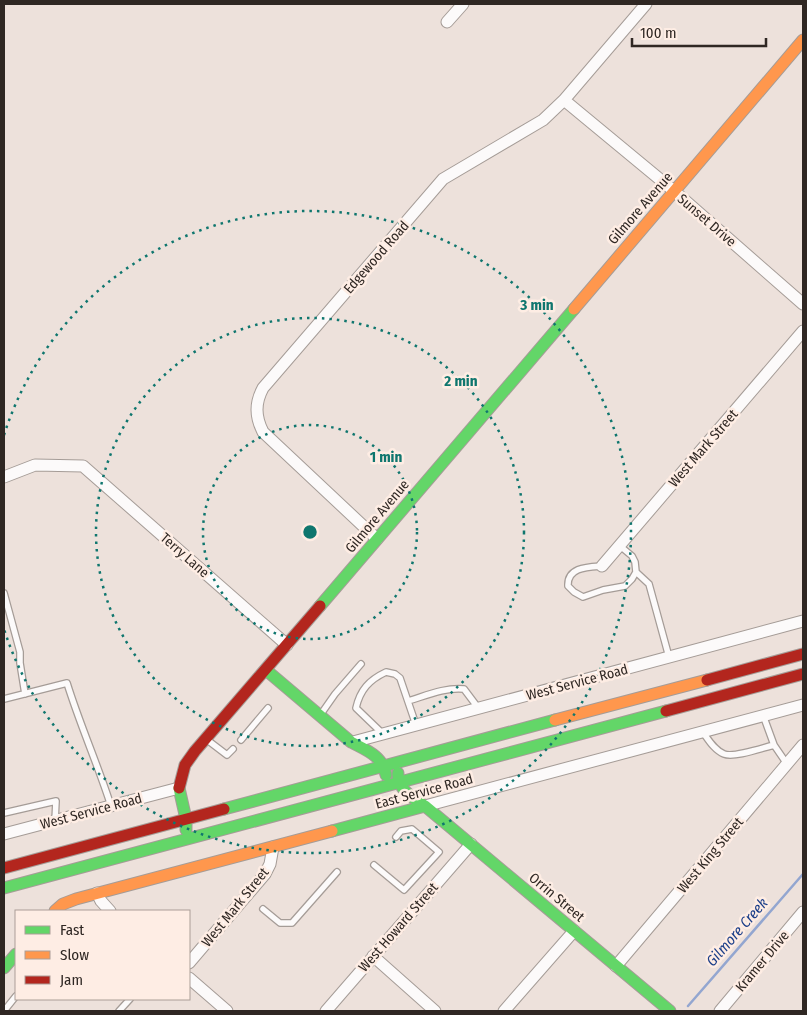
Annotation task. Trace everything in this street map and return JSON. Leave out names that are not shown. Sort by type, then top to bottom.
[{"type":"main road","name":"Gilmore Avenue","points":[[166,824],[170,818],[184,765],[803,40]]},
{"type":"main road","points":[[4,868],[803,654]]},
{"type":"main road","points":[[266,670],[351,742],[375,756],[384,766],[385,777],[380,784],[369,791]]},
{"type":"main road","points":[[4,888],[399,784],[803,674]]},
{"type":"main road","points":[[643,718],[656,708],[660,700],[659,692]]},
{"type":"main road","points":[[351,742],[357,750],[360,762],[352,774]]},
{"type":"main road","points":[[399,784],[398,772],[414,758]]},
{"type":"main road","points":[[425,806],[421,788],[426,780],[438,773]]},
{"type":"main road","name":"Orrin Street","points":[[399,784],[670,1011]]},
{"type":"main road","points":[[178,842],[186,833],[186,819],[179,788]]},
{"type":"main road","name":"East Service Road","points":[[56,910],[69,901],[97,893],[425,806]]},
{"type":"main road","points":[[197,837],[199,824],[205,816],[214,811]]},
{"type":"main road","points":[[4,968],[15,954]]},
{"type":"street","points":[[447,22],[463,4]]},
{"type":"street","name":"Edgewood Road","points":[[377,538],[263,432],[258,423],[256,410],[258,398],[263,388],[443,179],[543,120],[564,100],[646,4]]},
{"type":"street","name":"Sunset Drive","points":[[564,100],[674,191],[803,304]]},
{"type":"street","name":"West Mark Street","points":[[602,566],[802,335]]},
{"type":"street","name":"Terry Lane","points":[[4,477],[35,465],[83,466],[288,645]]},
{"type":"street","name":"West Service Road","points":[[351,742],[803,621]]},
{"type":"street","name":"East Service Road","points":[[425,806],[803,705]]},
{"type":"street","name":"West King Street","points":[[616,966],[803,744]]},
{"type":"street","name":"West Service Road","points":[[4,834],[179,788]]},
{"type":"street","name":"West Howard Street","points":[[326,1011],[471,844]]},
{"type":"street","name":"West Mark Street","points":[[190,962],[265,874],[270,864],[273,847]]},
{"type":"street","points":[[97,893],[100,901],[109,910]]},
{"type":"street","name":"Kramer Drive","points":[[720,1011],[803,912]]},
{"type":"street","points":[[504,1011],[574,931]]},
{"type":"street","points":[[374,956],[435,1011]]},
{"type":"street","points":[[190,979],[227,1011]]},
{"type":"lane","points":[[602,566],[581,568],[571,574],[568,586],[583,597],[603,590],[624,586],[632,579],[636,572],[635,562],[632,556],[620,546]]},
{"type":"lane","points":[[636,572],[649,584],[669,657]]},
{"type":"lane","points":[[4,592],[20,652],[25,694]]},
{"type":"lane","points":[[320,716],[335,694],[361,664]]},
{"type":"lane","points":[[383,734],[356,708],[359,696],[368,682],[386,672],[395,674],[400,678],[416,726]]},
{"type":"lane","points":[[4,699],[67,684],[111,806]]},
{"type":"lane","points":[[408,701],[445,690],[464,688],[479,709]]},
{"type":"lane","points":[[241,740],[268,708]]},
{"type":"lane","points":[[763,715],[774,745],[787,764]]},
{"type":"lane","points":[[702,731],[712,745],[723,754],[732,755],[774,745]]},
{"type":"lane","points":[[206,738],[227,755],[233,749]]},
{"type":"lane","points":[[4,812],[56,801],[55,821]]},
{"type":"lane","points":[[374,865],[404,890],[439,852],[412,829],[401,831],[396,837]]},
{"type":"lane","points":[[263,909],[280,923],[292,923],[337,872]]},
{"type":"lane","points":[[4,1011],[15,997]]},
{"type":"lane","points":[[119,1011],[129,1000]]},
{"type":"waterway","name":"Gilmore Creek","points":[[688,1006],[803,874]]},
{"type":"traffic: fast","points":[[320,606],[574,309]]},
{"type":"traffic: fast","points":[[266,670],[351,742]]},
{"type":"traffic: fast","points":[[4,888],[666,711]]},
{"type":"traffic: fast","points":[[224,809],[555,720]]},
{"type":"traffic: fast","points":[[351,742],[378,758],[386,775]]},
{"type":"traffic: fast","points":[[398,773],[398,779],[403,788],[425,806]]},
{"type":"traffic: fast","points":[[179,788],[186,819],[186,830]]},
{"type":"traffic: fast","points":[[332,831],[425,806],[670,1011]]},
{"type":"traffic: fast","points":[[4,968],[15,955]]},
{"type":"traffic: slow","points":[[574,309],[803,40]]},
{"type":"traffic: slow","points":[[555,720],[707,680]]},
{"type":"traffic: slow","points":[[56,910],[63,904],[76,899],[332,831]]},
{"type":"traffic: jam","points":[[179,788],[185,765],[195,751],[320,606]]},
{"type":"traffic: jam","points":[[707,680],[803,654]]},
{"type":"traffic: jam","points":[[666,711],[803,674]]},
{"type":"traffic: jam","points":[[4,868],[224,809]]}]
